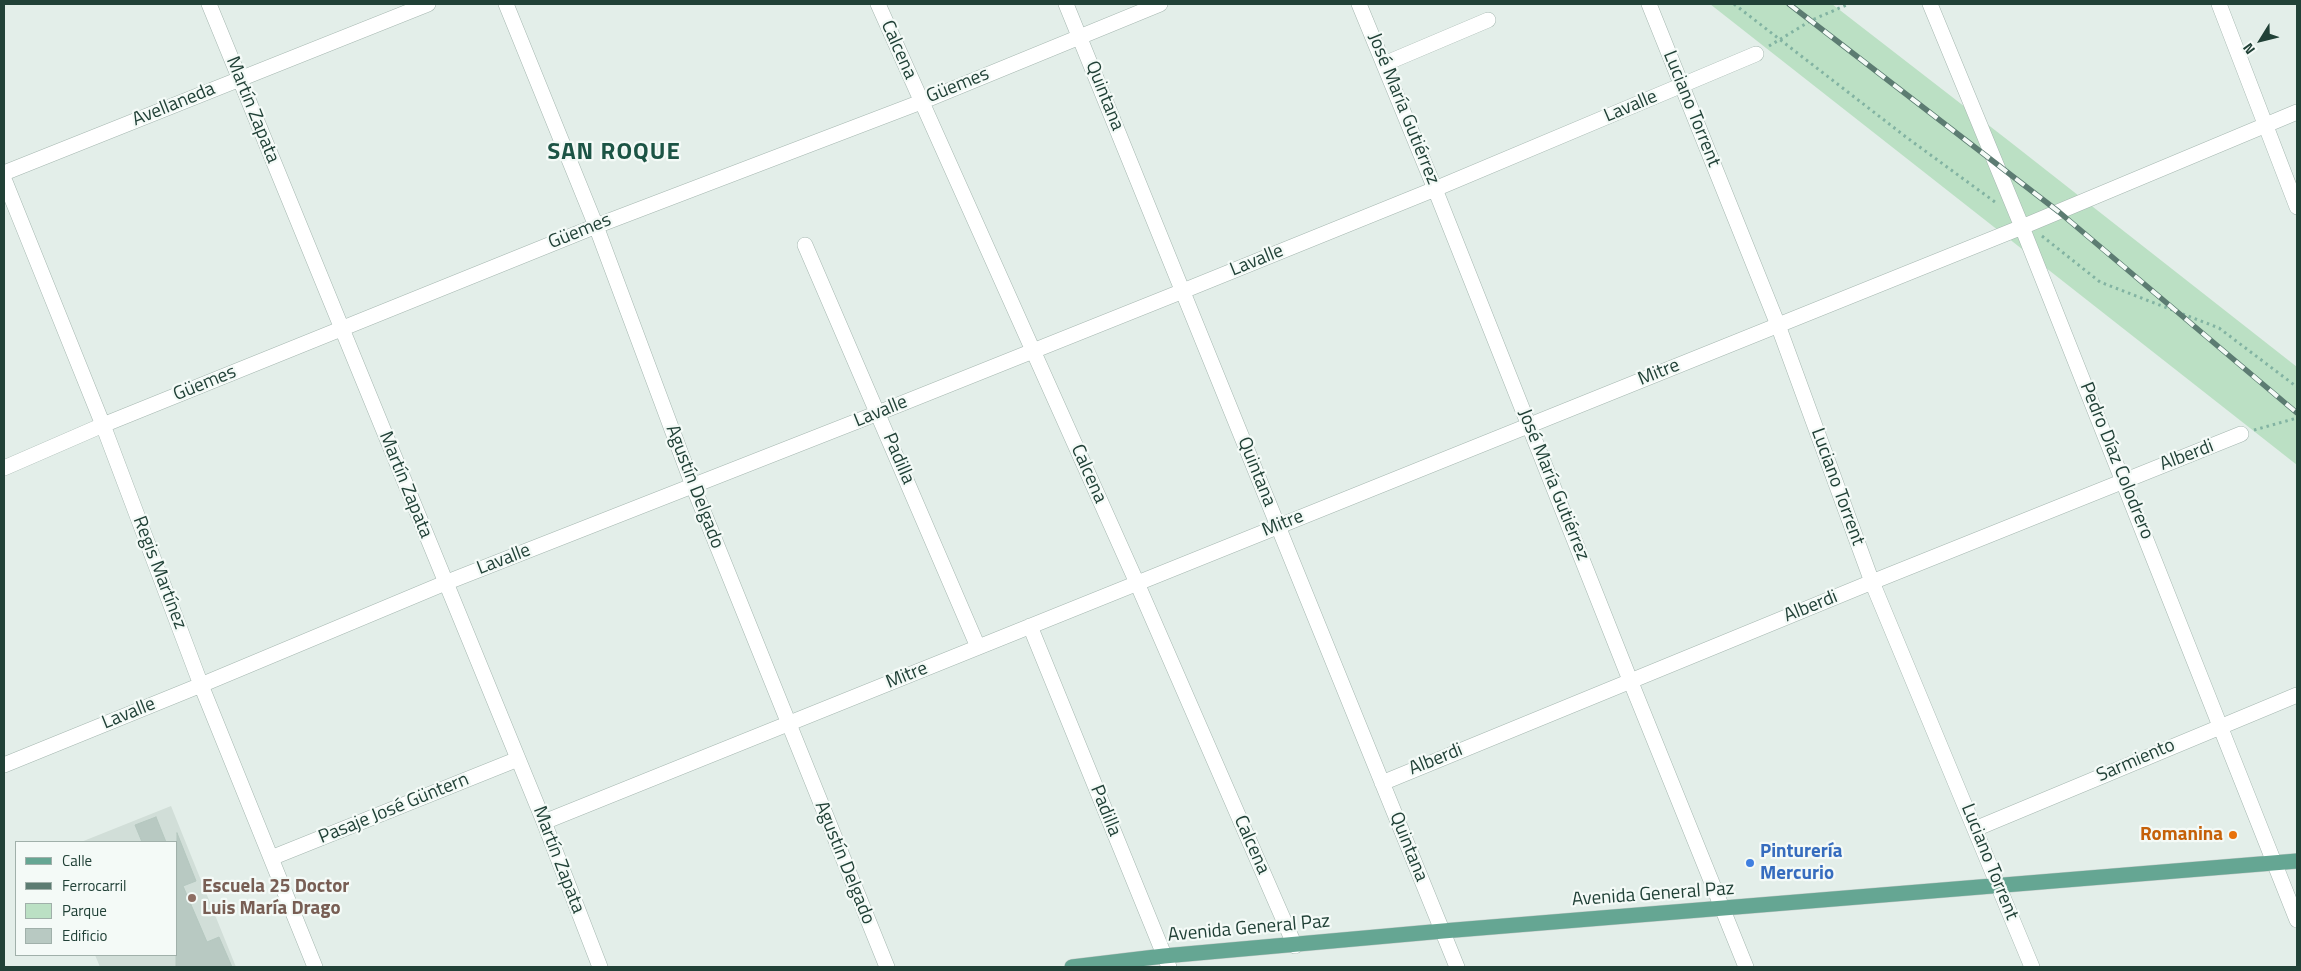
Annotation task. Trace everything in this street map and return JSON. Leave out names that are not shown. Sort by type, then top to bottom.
[{"type":"main road","name":"Avenida General Paz","points":[[1072,967],[1167,962],[1295,946],[1443,931],[1724,910],[1998,885],[2297,861]]},
{"type":"street","name":"Martín Zapata","points":[[209,4],[544,822],[600,967]]},
{"type":"street","name":"Avellaneda","points":[[4,173],[428,4]]},
{"type":"street","name":"Agustín Delgado","points":[[506,4],[596,226],[693,486],[887,967]]},
{"type":"street","name":"Calcena","points":[[878,4],[1137,583],[1295,946]]},
{"type":"street","name":"Quintana","points":[[1066,4],[1457,967]]},
{"type":"street","name":"Güemes","points":[[4,468],[103,425],[596,226],[921,102],[1160,4]]},
{"type":"street","name":"José María Gutiérrez","points":[[1359,4],[1435,188],[1746,967]]},
{"type":"street","name":"Luciano Torrent","points":[[1648,4],[1778,325],[1872,582],[2032,967]]},
{"type":"street","name":"Pedro Díaz Colodrero","points":[[1930,4],[2022,227],[2297,920]]},
{"type":"street","points":[[2218,4],[2297,207]]},
{"type":"street","points":[[1384,64],[1488,20]]},
{"type":"street","name":"Lavalle","points":[[4,765],[445,583],[1182,291],[1756,54]]},
{"type":"street","name":"Mitre","points":[[544,822],[2022,227],[2297,112]]},
{"type":"street","name":"Regis Martínez","points":[[4,179],[103,425],[201,685],[315,967]]},
{"type":"street","name":"Padilla","points":[[805,245],[978,647]]},
{"type":"street","name":"Alberdi","points":[[1382,783],[1630,680],[2241,434]]},
{"type":"street","name":"Padilla","points":[[1030,626],[1167,962]]},
{"type":"street","name":"Sarmiento","points":[[1975,829],[2221,725],[2297,695]]},
{"type":"street","name":"Pasaje José Güntern","points":[[270,858],[518,759]]},
{"type":"path","points":[[1756,54],[1812,20],[1849,4]]},
{"type":"path","points":[[2241,434],[2297,418]]},
{"type":"shaded area","name":"Escuela 25 Doctor Luis María Drago","points":[[171,806],[236,967],[100,967],[95,956],[178,956],[178,841],[84,841]]},
{"type":"green space","points":[[1710,4],[1832,4],[2297,367],[2297,465]]},
{"type":"building","points":[[156,817],[166,841],[142,841],[135,825]]},
{"type":"building","points":[[177,833],[196,881],[183,886],[207,942],[219,937],[232,967],[176,967],[176,956],[178,956]]},
{"type":"railway","points":[[1789,4],[2059,212],[2297,413]]},
{"type":"place","name":"Romanina","points":[[2233,835]]},
{"type":"place","name":"Pinturería Mercurio","points":[[1750,863]]},
{"type":"place","name":"Escuela 25 Doctor Luis María Drago","points":[[192,898]]},
{"type":"district","name":"SAN ROQUE","points":[[614,153]]}]
